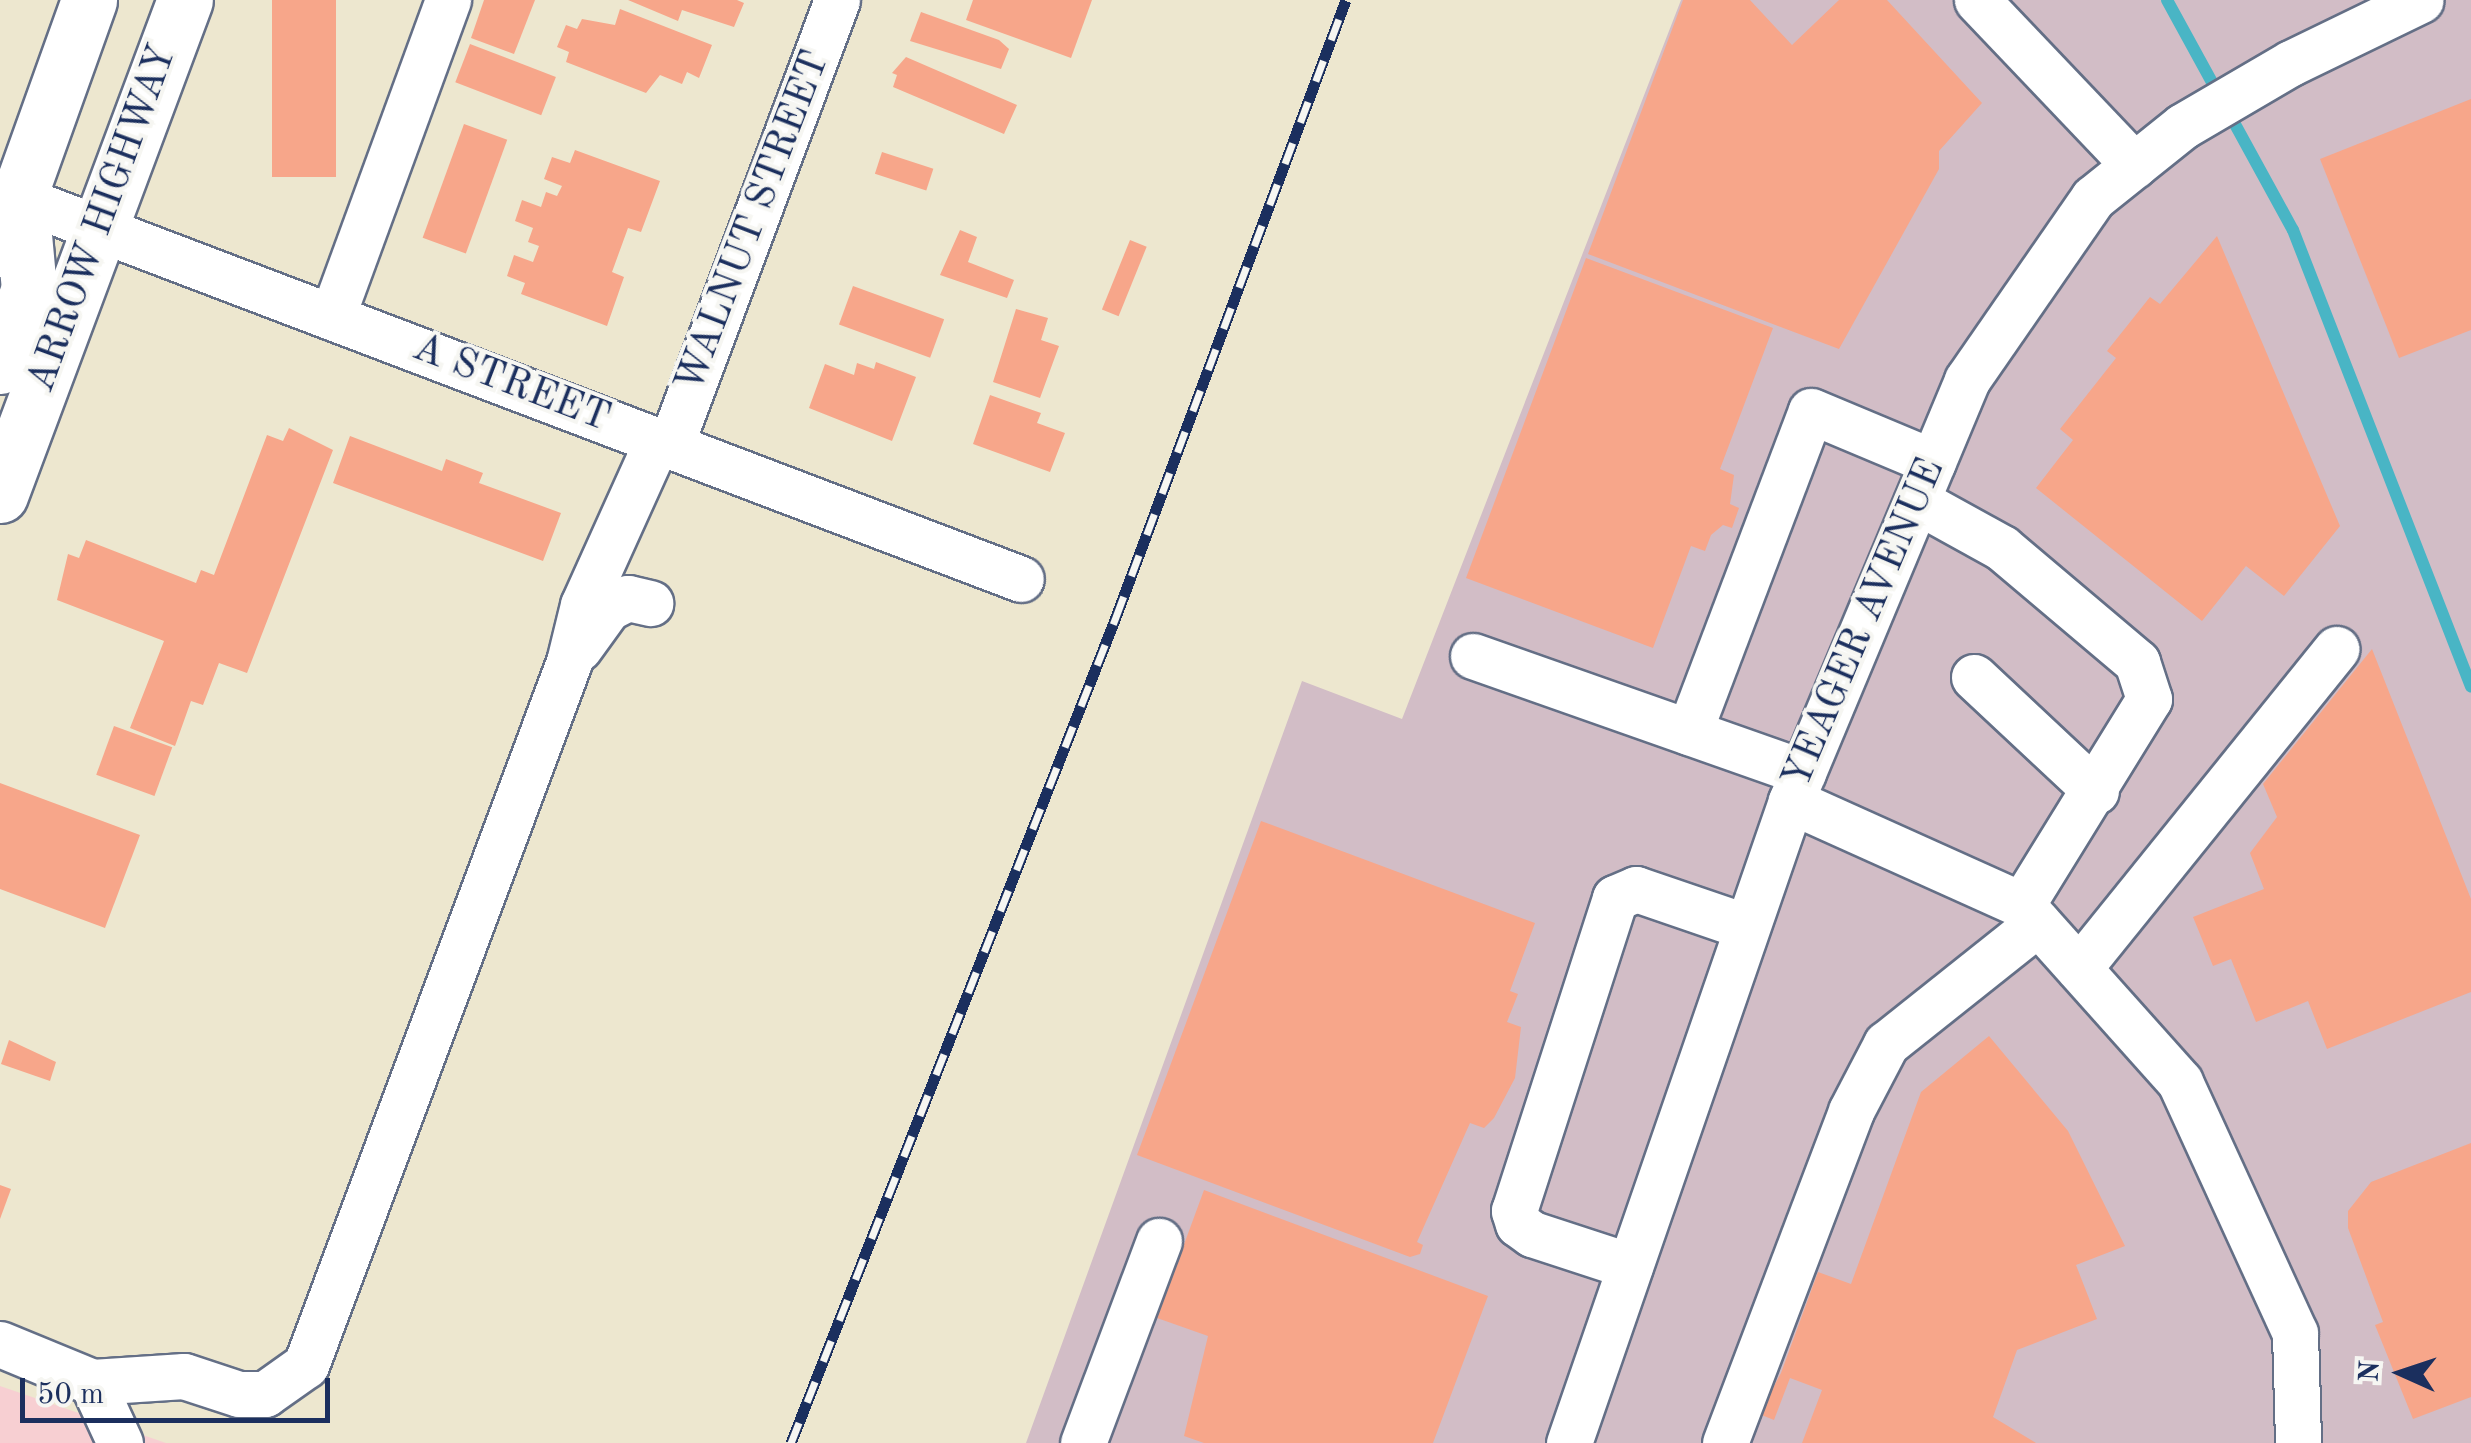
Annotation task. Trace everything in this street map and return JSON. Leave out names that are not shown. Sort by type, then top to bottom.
[{"type":"main road","points":[[0,250],[10,195],[89,0]]},
{"type":"main road","points":[[100,230],[70,158],[128,0]]},
{"type":"main road","name":"ARROW HIGHWAY","points":[[0,495],[185,0]]},
{"type":"main road","points":[[0,366],[29,289],[10,195]]},
{"type":"street","points":[[332,317],[448,0]]},
{"type":"street","name":"WALNUT STREET","points":[[569,662],[583,605],[664,442],[837,0]]},
{"type":"street","points":[[1978,0],[2134,165]]},
{"type":"street","name":"YEAGER AVENUE","points":[[1569,1443],[1797,786],[1967,380],[2093,198],[2182,126],[2266,78],[2421,0]]},
{"type":"street","name":"A STREET","points":[[10,195],[1021,579]]},
{"type":"street","points":[[1688,732],[1811,411],[1925,482],[2137,662],[2149,699],[2030,914],[1886,1044],[1852,1111],[1725,1443]]},
{"type":"street","points":[[0,1344],[92,1382],[184,1376],[239,1394],[265,1394],[292,1380],[316,1344],[569,662],[608,608],[628,598],[650,603]]},
{"type":"street","points":[[2079,968],[2336,649]]},
{"type":"street","points":[[1473,656],[1688,732],[1797,786],[2030,914],[2180,1082],[2294,1333],[2298,1443]]},
{"type":"street","points":[[1974,677],[2096,791]]},
{"type":"street","points":[[1630,1266],[1532,1234],[1518,1224],[1514,1210],[1615,898],[1636,889],[1747,927]]},
{"type":"street","points":[[1083,1443],[1159,1240]]},
{"type":"street","points":[[92,1382],[120,1443]]},
{"type":"shaded area","points":[[1681,0],[2471,0],[2471,1443],[1026,1443],[1302,681],[1402,719]]},
{"type":"shaded area","points":[[0,1386],[166,1443],[0,1443]]},
{"type":"building","points":[[272,0],[336,0],[336,177],[272,177]]},
{"type":"building","points":[[484,0],[535,0],[514,54],[471,38]]},
{"type":"building","points":[[628,0],[744,3],[734,27],[682,10],[678,21]]},
{"type":"building","points":[[973,0],[1092,0],[1071,58],[966,20]]},
{"type":"building","points":[[1683,0],[1750,0],[1792,45],[1839,0],[1887,0],[1982,103],[1939,151],[1939,169],[1839,349],[1588,254]]},
{"type":"building","points":[[620,9],[712,45],[699,78],[687,72],[682,84],[660,75],[646,93],[566,62],[569,52],[557,47],[566,25],[577,29],[582,19],[615,25]]},
{"type":"building","points":[[921,12],[999,40],[1009,49],[1001,69],[910,41]]},
{"type":"building","points":[[470,44],[556,77],[541,115],[455,82]]},
{"type":"building","points":[[906,57],[1017,105],[1004,134],[893,87],[897,75],[892,73]]},
{"type":"building","points":[[2471,99],[2471,330],[2399,358],[2320,159]]},
{"type":"building","points":[[464,124],[507,140],[466,253],[423,238]]},
{"type":"building","points":[[575,150],[660,181],[641,232],[628,228],[612,272],[624,277],[607,326],[521,294],[525,283],[507,276],[514,255],[533,262],[539,246],[528,242],[533,228],[515,221],[522,200],[541,207],[546,192],[557,196],[562,186],[544,179],[552,157],[570,163]]},
{"type":"building","points":[[882,152],[933,169],[926,191],[875,174]]},
{"type":"building","points":[[960,230],[977,237],[968,262],[1014,280],[1007,298],[940,275]]},
{"type":"building","points":[[2217,236],[2340,526],[2284,596],[2246,566],[2202,621],[2036,488],[2073,440],[2060,429],[2116,358],[2107,351],[2150,297],[2160,304]]},
{"type":"building","points":[[1130,240],[1147,247],[1119,316],[1102,310]]},
{"type":"building","points":[[1586,258],[1773,328],[1720,469],[1734,475],[1730,504],[1739,508],[1732,528],[1723,525],[1711,535],[1705,551],[1691,546],[1653,648],[1466,578]]},
{"type":"building","points":[[853,286],[944,319],[930,358],[839,325]]},
{"type":"building","points":[[1016,309],[1048,318],[1041,340],[1059,346],[1040,398],[993,382]]},
{"type":"building","points":[[876,362],[916,377],[892,441],[809,408],[825,364],[854,375],[857,363],[874,369]]},
{"type":"building","points":[[990,395],[1041,413],[1037,423],[1065,433],[1050,472],[973,444]]},
{"type":"building","points":[[289,428],[333,450],[247,673],[219,663],[203,705],[191,701],[175,746],[130,728],[164,641],[57,600],[68,554],[79,558],[86,540],[196,583],[201,570],[214,575],[267,435],[283,441]]},
{"type":"building","points":[[350,436],[442,471],[446,459],[483,473],[479,483],[561,513],[543,561],[333,483]]},
{"type":"building","points":[[2372,649],[2471,899],[2471,992],[2327,1049],[2308,1001],[2256,1022],[2231,959],[2213,966],[2193,917],[2264,889],[2250,853],[2277,817],[2263,784]]},
{"type":"building","points":[[114,726],[172,747],[154,796],[96,775]]},
{"type":"building","points":[[0,783],[140,835],[105,928],[0,889]]},
{"type":"building","points":[[1261,821],[1535,923],[1510,991],[1518,994],[1507,1022],[1521,1027],[1515,1078],[1494,1118],[1484,1128],[1470,1123],[1417,1242],[1423,1245],[1420,1254],[1410,1257],[1137,1155]]},
{"type":"building","points":[[1989,1036],[2068,1131],[2125,1246],[2076,1265],[2097,1319],[2017,1350],[1993,1417],[2036,1443],[1802,1443],[1822,1390],[1790,1378],[1774,1420],[1759,1414],[1781,1373],[1818,1272],[1851,1284],[1921,1092]]},
{"type":"building","points":[[9,1040],[56,1062],[50,1081],[1,1064]]},
{"type":"building","points":[[2471,1143],[2471,1397],[2413,1419],[2375,1325],[2383,1322],[2348,1228],[2348,1211],[2371,1182]]},
{"type":"building","points":[[0,1185],[11,1189],[0,1219]]},
{"type":"building","points":[[1204,1190],[1488,1296],[1433,1443],[1204,1443],[1184,1436],[1208,1336],[1157,1318]]},
{"type":"waterway","points":[[2167,0],[2293,230],[2471,687]]},
{"type":"railway","points":[[791,1443],[1116,617],[1346,0]]}]
